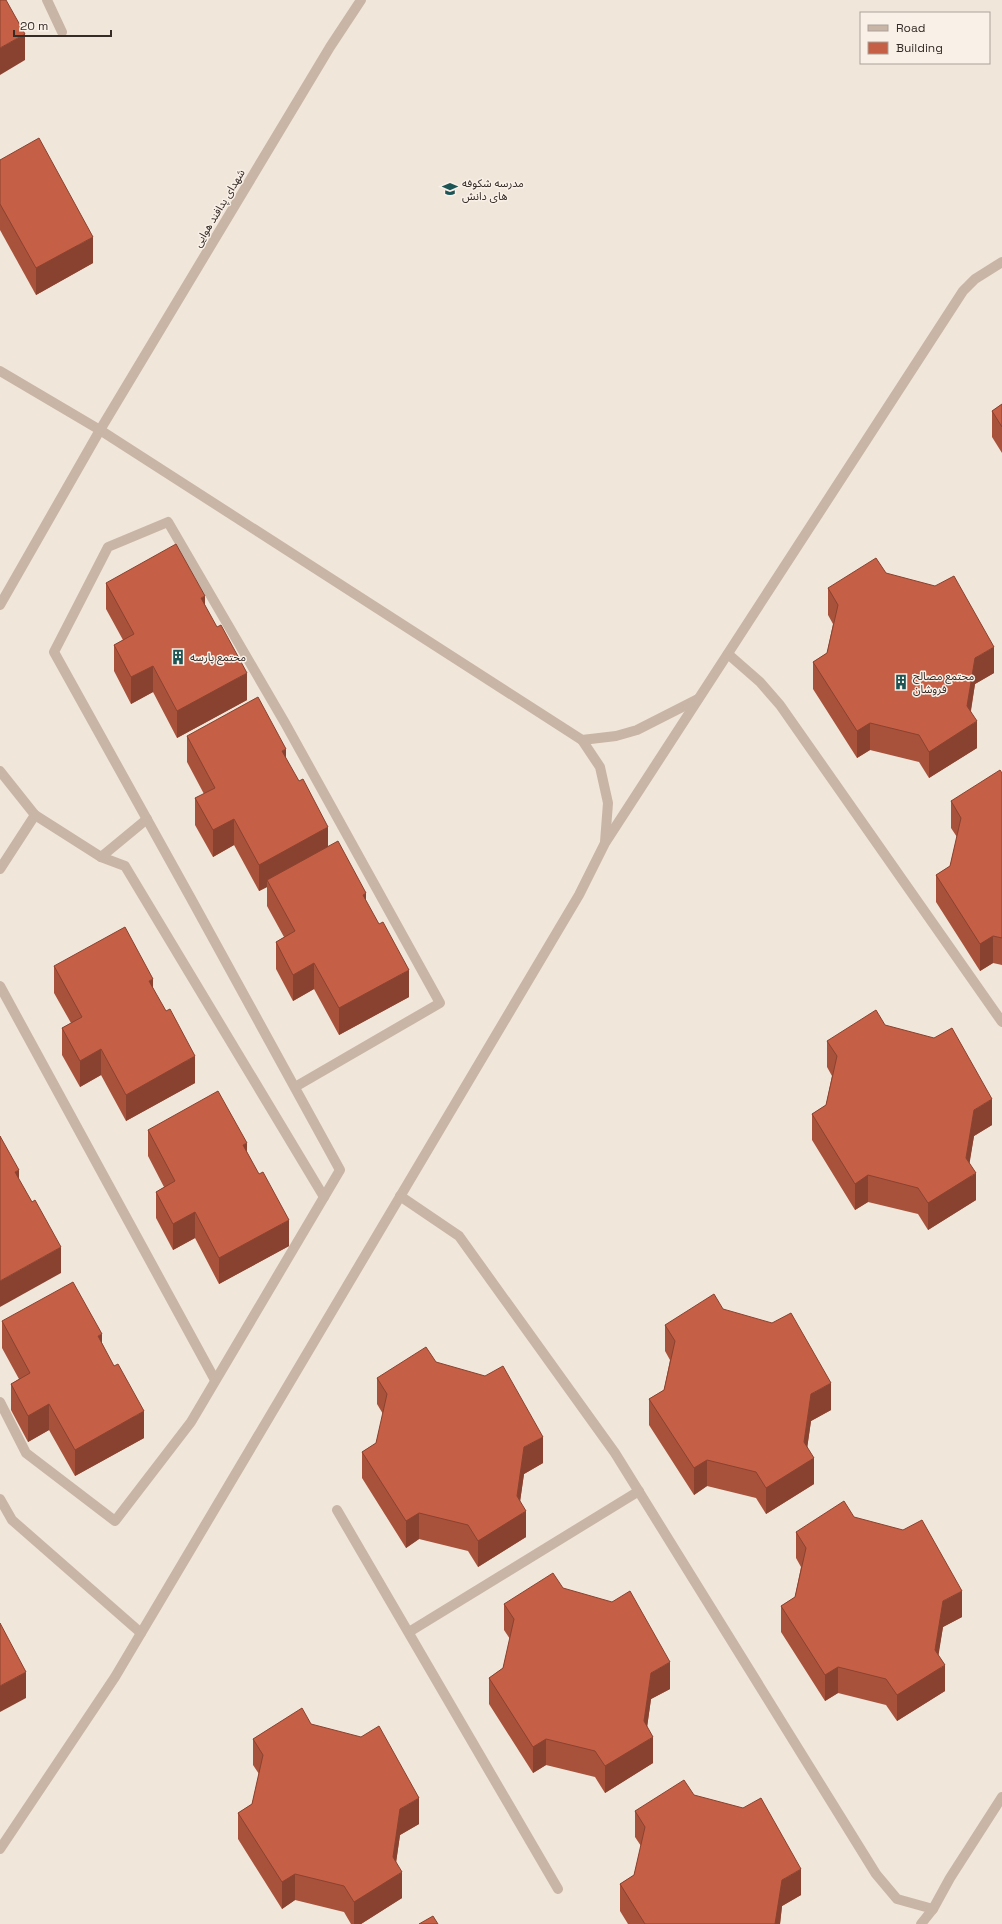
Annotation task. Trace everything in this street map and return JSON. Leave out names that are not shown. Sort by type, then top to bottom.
[{"type":"street","points":[[47,0],[62,32]]},
{"type":"street","name":"شهدای پدافند هوایی","points":[[0,605],[100,430],[330,47],[361,0]]},
{"type":"street","points":[[0,1849],[115,1677],[579,895],[605,843],[963,291],[975,279],[1002,262]]},
{"type":"street","points":[[0,371],[100,430],[582,740],[600,767],[608,803],[605,843]]},
{"type":"street","points":[[0,1402],[26,1454],[115,1521],[190,1422],[340,1170],[54,652],[108,547],[168,522],[285,723],[440,1003],[295,1087]]},
{"type":"street","points":[[728,654],[760,682],[780,705],[1002,1022]]},
{"type":"street","points":[[582,740],[616,736],[637,730],[699,699]]},
{"type":"street","points":[[0,771],[34,815],[101,857],[125,866],[324,1197]]},
{"type":"street","points":[[0,869],[34,815]]},
{"type":"street","points":[[101,857],[147,820]]},
{"type":"street","points":[[0,986],[215,1380]]},
{"type":"street","points":[[400,1196],[460,1236],[615,1453],[876,1874],[897,1899],[932,1909]]},
{"type":"street","points":[[409,1632],[639,1491]]},
{"type":"street","points":[[0,1499],[12,1520],[141,1633]]},
{"type":"street","points":[[337,1510],[558,1889]]},
{"type":"street","points":[[921,1924],[932,1909],[1002,1797]]},
{"type":"building","points":[[0,0],[6,0],[25,34],[0,48]]},
{"type":"building","points":[[39,138],[93,237],[36,268],[0,204],[0,160]]},
{"type":"building","points":[[1002,404],[1002,427],[992,411]]},
{"type":"building","name":"محتمع پارسه","points":[[176,544],[205,596],[201,598],[217,627],[221,625],[247,673],[177,711],[153,666],[131,677],[114,645],[134,634],[106,583]]},
{"type":"building","name":"محتمع مصالح فروشان","points":[[876,558],[886,573],[935,586],[954,576],[994,647],[975,658],[967,706],[977,721],[929,752],[919,735],[870,723],[857,731],[813,662],[827,653],[838,605],[828,588]]},
{"type":"building","points":[[258,697],[286,749],[282,751],[299,781],[303,779],[328,827],[259,865],[234,819],[213,830],[195,798],[215,788],[187,736]]},
{"type":"building","points":[[1000,770],[1002,773],[1002,938],[993,936],[980,944],[936,875],[950,866],[961,818],[951,801]]},
{"type":"building","points":[[338,841],[366,893],[363,895],[379,924],[383,922],[409,970],[339,1008],[314,963],[293,975],[276,942],[295,931],[267,880]]},
{"type":"building","points":[[125,927],[153,979],[149,981],[166,1011],[170,1009],[195,1056],[126,1095],[101,1049],[80,1061],[62,1028],[82,1017],[54,966]]},
{"type":"building","points":[[876,1010],[885,1025],[934,1038],[952,1028],[992,1099],[974,1110],[966,1158],[976,1173],[928,1203],[918,1188],[868,1175],[855,1184],[812,1114],[826,1105],[837,1056],[827,1041]]},
{"type":"building","points":[[218,1091],[247,1143],[243,1145],[259,1174],[263,1172],[289,1220],[219,1258],[195,1212],[173,1224],[156,1192],[175,1181],[148,1130]]},
{"type":"building","points":[[0,1136],[19,1170],[15,1172],[32,1202],[35,1200],[61,1247],[0,1281]]},
{"type":"building","points":[[73,1282],[102,1334],[98,1336],[114,1366],[118,1364],[144,1411],[75,1450],[49,1404],[28,1416],[11,1384],[30,1373],[2,1321]]},
{"type":"building","points":[[714,1294],[723,1309],[772,1323],[791,1313],[831,1383],[811,1394],[804,1442],[814,1458],[766,1488],[756,1472],[707,1460],[694,1468],[649,1399],[664,1390],[675,1341],[665,1325]]},
{"type":"building","points":[[426,1347],[436,1362],[485,1376],[503,1366],[543,1437],[524,1447],[517,1496],[526,1511],[478,1541],[468,1525],[419,1513],[406,1521],[362,1452],[376,1443],[387,1394],[377,1378]]},
{"type":"building","points":[[844,1501],[854,1517],[903,1530],[922,1520],[962,1591],[943,1601],[935,1650],[945,1665],[897,1695],[886,1679],[838,1667],[825,1675],[781,1606],[795,1597],[806,1548],[796,1532]]},
{"type":"building","points":[[553,1573],[563,1588],[612,1602],[630,1591],[670,1662],[651,1673],[644,1721],[653,1737],[605,1766],[595,1751],[546,1739],[533,1747],[489,1678],[503,1668],[514,1619],[504,1604]]},
{"type":"building","points":[[0,1623],[26,1672],[0,1686]]},
{"type":"building","points":[[302,1708],[311,1724],[361,1737],[379,1726],[419,1798],[400,1809],[393,1857],[402,1872],[354,1902],[344,1886],[295,1874],[282,1882],[238,1813],[252,1804],[263,1755],[253,1739]]},
{"type":"building","points":[[684,1780],[694,1795],[743,1808],[761,1798],[801,1869],[782,1880],[775,1924],[645,1924],[620,1884],[634,1875],[645,1827],[635,1811]]},
{"type":"building","points":[[433,1916],[438,1924],[419,1924]]},
{"type":"place","name":"مدرسه شکوفه های دانش","points":[[450,189]]},
{"type":"place","name":"محتمع پارسه","points":[[178,657]]},
{"type":"place","name":"محتمع مصالح فروشان","points":[[901,682]]}]
